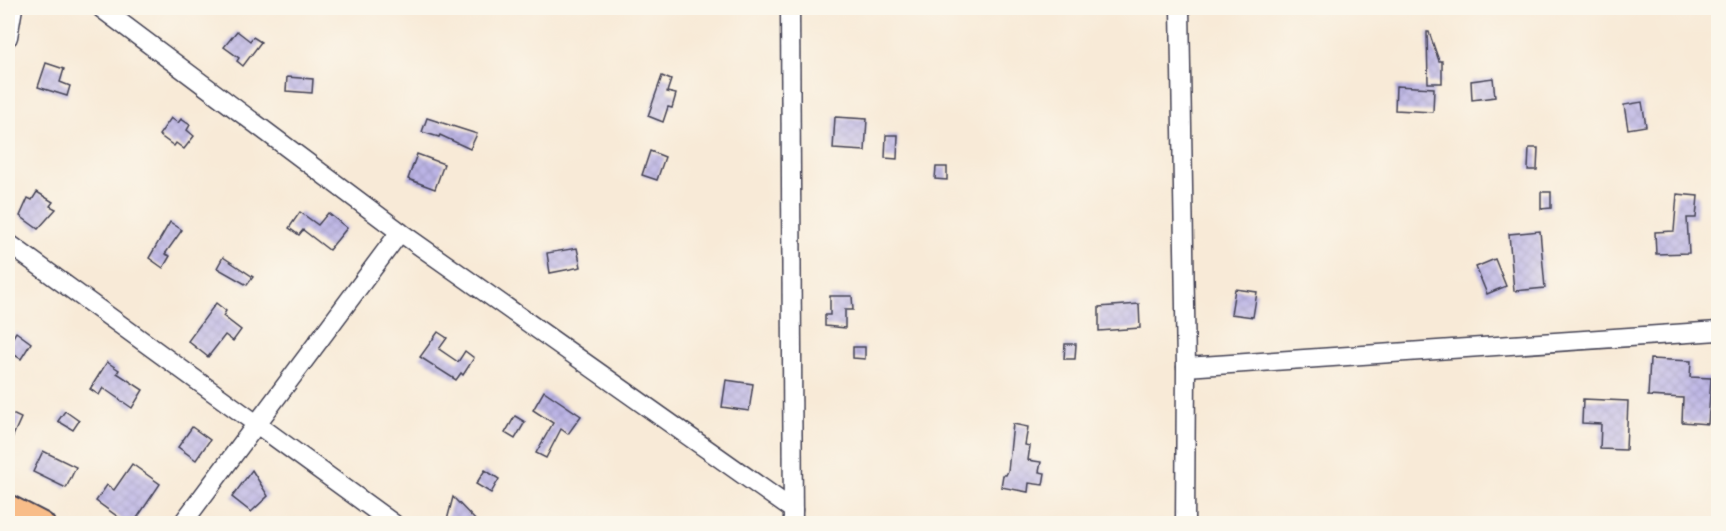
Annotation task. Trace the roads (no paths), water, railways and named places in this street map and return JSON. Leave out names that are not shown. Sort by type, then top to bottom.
[{"type":"main road","points":[[8,506],[43,524]]},
{"type":"street","points":[[8,37],[13,8]]},
{"type":"street","points":[[101,8],[399,232],[793,517]]},
{"type":"street","points":[[790,8],[793,517]]},
{"type":"street","points":[[1180,8],[1186,367],[1185,524]]},
{"type":"street","points":[[182,524],[399,232]]},
{"type":"street","points":[[8,243],[394,524]]},
{"type":"street","points":[[1186,367],[1719,331]]}]
